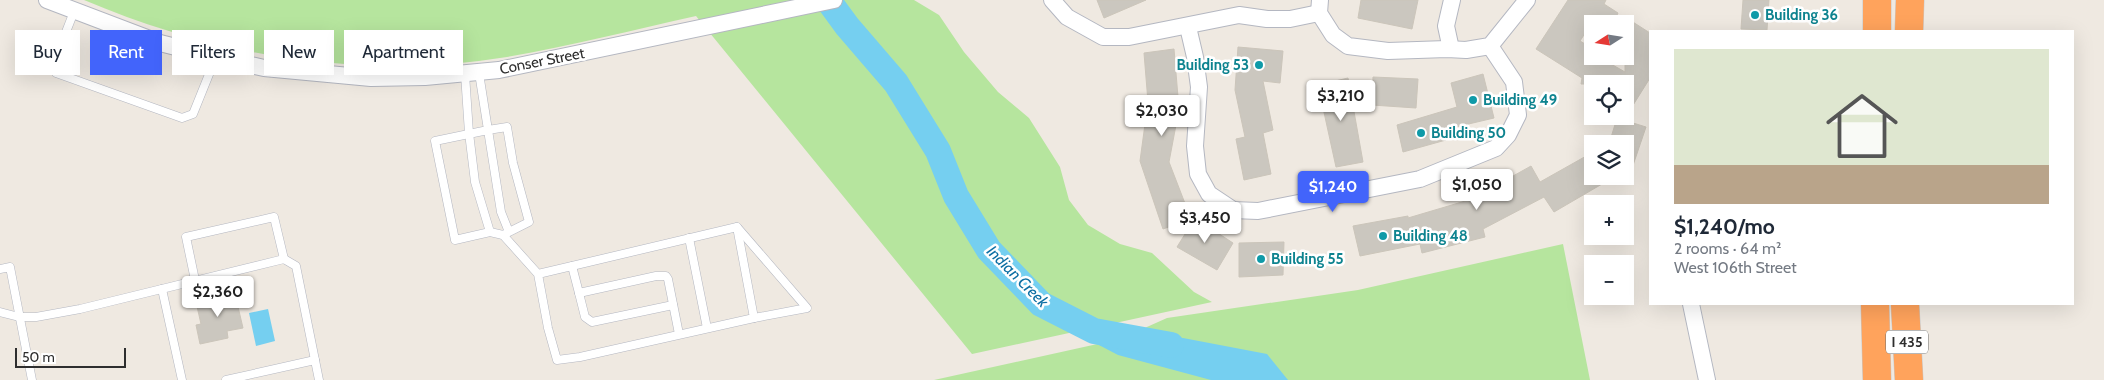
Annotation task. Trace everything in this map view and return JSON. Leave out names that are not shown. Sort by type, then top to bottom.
[{"type":"highway","points":[[1876,30],[1877,0]]},
{"type":"highway","points":[[1909,30],[1910,0]]},
{"type":"highway","name":"I 435","points":[[1875,305],[1877,380]]},
{"type":"highway","name":"I 435","points":[[1905,305],[1908,380]]},
{"type":"street","name":"Conser Street","points":[[47,0],[172,46]]},
{"type":"street","name":"Conser Street","points":[[254,66],[316,74],[371,78],[426,78],[472,73],[549,61],[834,0]]},
{"type":"street","points":[[1052,0],[1067,16],[1102,37],[1130,37],[1239,16],[1267,20],[1290,19],[1319,7],[1333,35],[1348,46],[1388,51],[1479,49],[1490,46],[1527,0]]},
{"type":"street","points":[[1451,49],[1446,26],[1452,0]]},
{"type":"street","points":[[1188,27],[1199,87],[1195,146],[1198,174],[1209,194],[1233,210],[1258,211],[1420,179],[1496,148],[1508,135],[1518,115],[1514,82],[1490,46]]},
{"type":"street","points":[[1691,305],[1707,380]]},
{"type":"lane","points":[[75,9],[53,65],[56,73],[182,118],[193,114],[209,75]]},
{"type":"lane","points":[[472,73],[488,130],[506,234],[538,274],[548,328],[557,360],[580,357],[679,334],[807,308],[736,227]]},
{"type":"lane","points":[[472,73],[469,133],[475,182],[490,232]]},
{"type":"lane","points":[[506,127],[529,222],[506,234],[490,232],[455,240],[435,141],[488,130],[506,127]]},
{"type":"lane","points":[[195,280],[186,237],[274,217],[284,259]]},
{"type":"lane","points":[[538,274],[736,227]]},
{"type":"lane","points":[[736,227],[754,318]]},
{"type":"lane","points":[[689,238],[707,328]]},
{"type":"lane","points":[[0,312],[19,317],[36,317],[80,310],[284,259],[296,266],[319,380]]},
{"type":"lane","points":[[572,266],[585,318],[592,322],[673,305]]},
{"type":"lane","points":[[0,269],[10,267],[32,380]]},
{"type":"lane","points":[[579,293],[656,276],[666,276],[668,278],[679,334]]},
{"type":"lane","points":[[162,289],[182,380]]},
{"type":"lane","points":[[226,380],[315,360]]},
{"type":"green space","points":[[84,0],[914,0],[939,15],[964,52],[998,92],[1029,118],[1060,167],[1069,200],[1088,225],[1120,244],[1152,253],[1194,292],[1212,302],[972,354],[696,16],[507,57],[463,62],[463,30],[344,30],[344,64],[334,63],[334,30],[264,30],[264,53],[254,52],[254,30],[172,30],[172,32],[135,20]]},
{"type":"green space","points":[[1563,244],[1590,380],[934,380],[1120,339],[1167,318],[1358,290]]},
{"type":"water","points":[[268,309],[275,341],[256,346],[249,313]]},
{"type":"water","points":[[1183,338],[1267,354],[1288,380],[1211,380],[1118,355],[1097,344],[1120,339]]},
{"type":"building","points":[[1097,0],[1146,0],[1104,18]]},
{"type":"building","points":[[1361,0],[1418,0],[1412,29],[1358,18]]},
{"type":"building","points":[[1568,0],[1606,0],[1604,4],[1618,13],[1617,15],[1584,15],[1584,35],[1580,41],[1584,43],[1584,65],[1613,65],[1625,72],[1625,65],[1634,65],[1634,23],[1649,32],[1649,80],[1634,104],[1634,75],[1584,75],[1584,84],[1581,84],[1582,78],[1536,49]]},
{"type":"building","name":"Building 36","points":[[1743,0],[1769,0],[1767,30],[1741,29]]},
{"type":"building","points":[[1238,47],[1283,51],[1280,83],[1263,81],[1273,130],[1263,133],[1271,174],[1244,180],[1236,139],[1245,137],[1235,90]]},
{"type":"building","points":[[1174,49],[1179,109],[1169,162],[1191,219],[1163,229],[1140,161],[1148,102],[1144,53]]},
{"type":"building","points":[[1483,74],[1494,118],[1443,130],[1446,140],[1403,152],[1397,125],[1457,107],[1451,83]]},
{"type":"building","points":[[1373,77],[1418,79],[1416,108],[1372,105]]},
{"type":"building","points":[[1348,78],[1363,162],[1336,167],[1318,85]]},
{"type":"building","points":[[1634,123],[1646,127],[1634,162],[1634,135],[1612,135],[1615,125],[1634,125]]},
{"type":"building","points":[[1584,157],[1584,185],[1600,185],[1554,212],[1544,197],[1483,229],[1485,237],[1422,253],[1420,244],[1360,256],[1353,226],[1408,216],[1408,218],[1472,199],[1531,166],[1540,182]]},
{"type":"building","points":[[1195,218],[1233,243],[1217,270],[1177,247]]},
{"type":"building","name":"Building 55","points":[[1284,242],[1283,275],[1239,277],[1239,243]]},
{"type":"building","points":[[235,294],[243,328],[227,331],[228,338],[200,344],[196,325],[201,324],[196,302]]},
{"type":"waterway","name":"Indian Creek","points":[[828,0],[847,26],[896,83],[938,151],[956,196],[989,250],[1041,304],[1094,331],[1171,345]]},
{"type":"place","name":"Building 36","points":[[1755,15]]},
{"type":"place","name":"Building 53","points":[[1259,65]]},
{"type":"place","name":"Building 49","points":[[1473,100]]},
{"type":"place","name":"Building 50","points":[[1421,133]]},
{"type":"place","name":"Building 48","points":[[1383,236]]},
{"type":"place","name":"Building 55","points":[[1261,259]]}]
